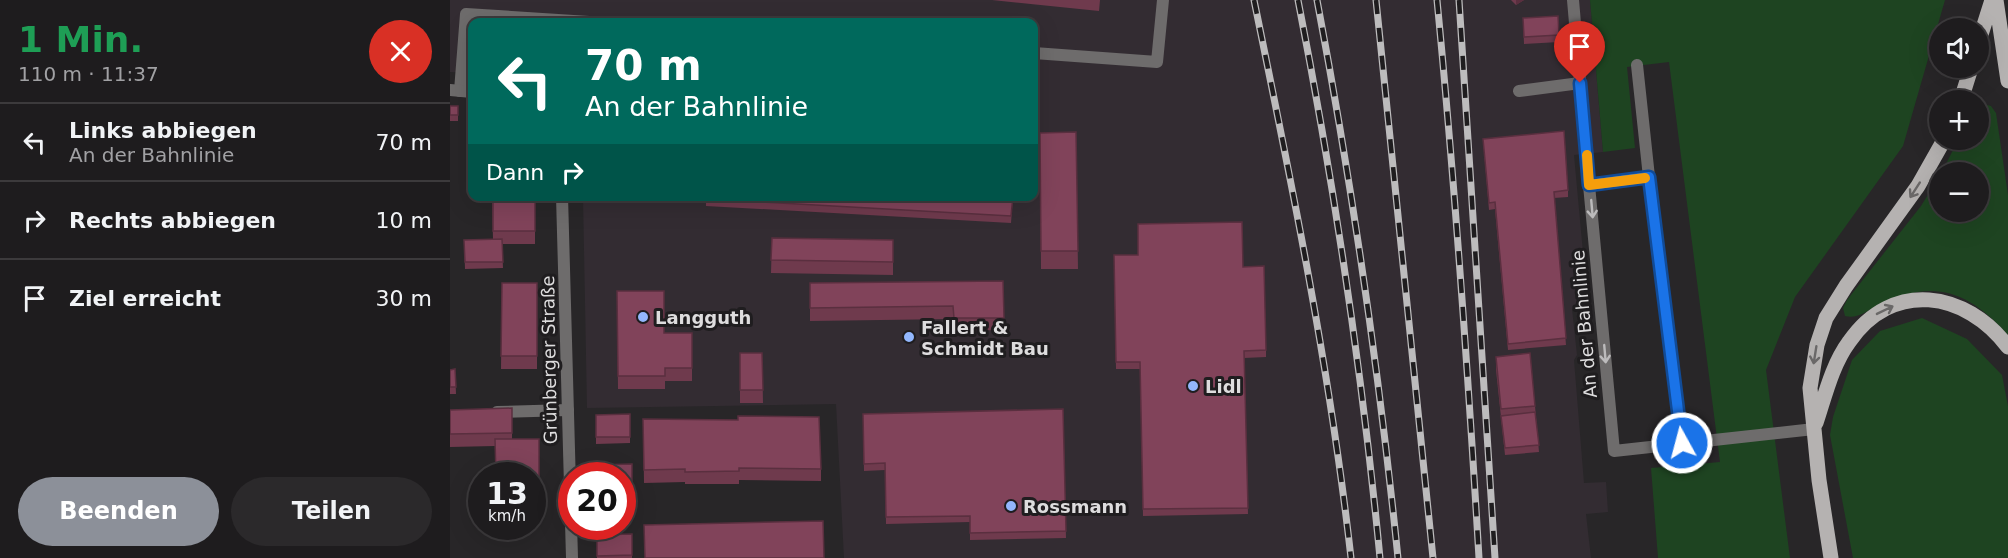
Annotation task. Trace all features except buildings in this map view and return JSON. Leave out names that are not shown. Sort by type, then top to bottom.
[{"type":"main road","points":[[1987,18],[1994,0]]},
{"type":"main road","points":[[1994,0],[2008,81]]},
{"type":"main road","points":[[1831,558],[1810,388],[1817,345],[1826,318],[1918,186],[1938,150]]},
{"type":"main road","points":[[1814,429],[1832,377],[1849,341],[1866,322],[1888,308],[1911,301],[1950,303],[1964,308],[1984,321],[2008,347]]},
{"type":"street","points":[[1038,53],[1157,62],[1163,0]]},
{"type":"street","points":[[1573,0],[1589,185],[1649,177]]},
{"type":"street","points":[[461,91],[466,14],[528,18]]},
{"type":"street","points":[[1637,65],[1682,443]]},
{"type":"street","points":[[1519,91],[1580,83]]},
{"type":"street","name":"An der Bahnlinie","points":[[1589,185],[1614,451],[1814,429]]},
{"type":"street","name":"Grünberger Straße","points":[[562,201],[572,558]]},
{"type":"street","points":[[485,412],[568,410]]},
{"type":"shaded area","points":[[450,0],[1590,0],[1603,152],[1574,155],[1588,307],[1572,309],[1577,355],[1574,360],[1584,483],[1606,482],[1608,512],[1586,514],[1591,558],[844,558],[836,404],[587,408],[583,201],[1038,201],[1038,18],[468,18],[468,73],[450,72]]},
{"type":"green space","points":[[1590,0],[1945,0],[1940,18],[1929,18],[1929,56],[1903,146],[1795,297],[1766,370],[1790,558],[1658,558],[1651,468],[1720,462],[1669,62],[1627,67],[1635,148],[1603,152]]},
{"type":"green space","points":[[1989,106],[1991,106],[1996,113],[2008,195],[2008,335],[1993,319],[1963,298],[1931,291],[1895,298],[1857,316],[1845,316],[1843,308],[1847,300],[1929,193],[1929,222],[1989,222],[1989,162],[1947,162],[1953,150],[1989,150]]},
{"type":"green space","points":[[1922,318],[1967,339],[2002,375],[2008,406],[2008,558],[1853,558],[1830,435],[1833,417],[1852,360],[1880,331]]},
{"type":"railway","points":[[1254,0],[1296,208],[1321,348],[1351,558]]},
{"type":"railway","points":[[1298,0],[1346,278],[1365,418],[1380,558]]},
{"type":"railway","points":[[1317,0],[1364,278],[1398,558]]},
{"type":"railway","points":[[1376,0],[1433,558]]},
{"type":"railway","points":[[1437,0],[1461,279],[1479,558]]},
{"type":"railway","points":[[1459,0],[1495,558]]},
{"type":"slow traffic","points":[[1587,155],[1589,185],[1645,178]]},
{"type":"place","name":"Langguth","points":[[643,317]]},
{"type":"place","name":"Fallert & Schmidt Bau","points":[[909,337]]},
{"type":"place","name":"Lidl","points":[[1193,386]]},
{"type":"place","name":"Rossmann","points":[[1011,506]]},
{"type":"route","points":[[1580,83],[1589,185],[1649,177],[1682,443]]}]
